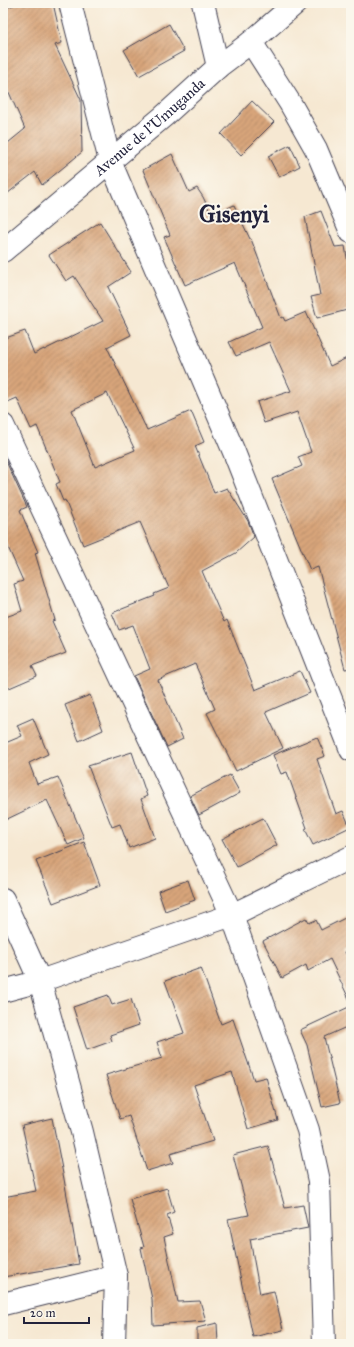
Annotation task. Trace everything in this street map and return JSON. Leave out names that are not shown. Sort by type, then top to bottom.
[{"type":"street","points":[[70,3],[110,161],[234,452],[351,750]]},
{"type":"street","points":[[203,3],[218,67]]},
{"type":"street","name":"Avenue de l'Umuganda","points":[[3,251],[164,116],[218,67],[251,42],[296,3]]},
{"type":"street","points":[[251,42],[290,103],[316,149],[351,232]]},
{"type":"street","points":[[3,425],[232,915],[308,1130],[319,1181],[324,1344]]},
{"type":"street","points":[[3,991],[40,981],[232,915],[351,857]]},
{"type":"street","points":[[3,899],[40,981],[82,1132],[116,1276],[114,1344]]},
{"type":"street","points":[[3,1304],[116,1276]]},
{"type":"building","points":[[19,3],[53,3],[62,43],[55,45],[81,100],[82,152],[42,185],[35,172],[3,197],[3,147],[25,129],[8,90],[3,94],[3,9]]},
{"type":"building","points":[[169,24],[184,51],[139,76],[124,50]]},
{"type":"building","points":[[252,101],[274,122],[241,155],[221,134]]},
{"type":"building","points":[[290,145],[300,166],[279,177],[268,156]]},
{"type":"building","points":[[172,154],[189,192],[197,188],[212,216],[234,205],[251,239],[281,318],[283,317],[285,321],[306,312],[330,366],[347,358],[351,367],[351,668],[345,669],[318,567],[310,570],[272,479],[302,466],[298,457],[311,452],[297,412],[264,423],[257,402],[291,391],[269,342],[236,356],[229,342],[262,327],[235,263],[185,285],[164,237],[170,235],[143,170]]},
{"type":"building","points":[[321,211],[335,247],[345,246],[351,281],[351,309],[317,318],[311,297],[320,295],[305,217]]},
{"type":"building","points":[[100,222],[131,272],[108,287],[131,335],[107,347],[147,430],[191,411],[204,442],[195,446],[214,493],[227,488],[248,521],[254,537],[236,553],[202,571],[224,622],[227,620],[255,690],[300,671],[310,693],[266,712],[283,748],[236,771],[207,713],[215,709],[195,664],[158,680],[183,739],[167,747],[134,676],[150,669],[133,625],[119,630],[112,613],[155,596],[154,594],[169,588],[140,522],[83,545],[65,500],[63,501],[56,484],[60,482],[37,426],[31,429],[17,398],[3,404],[3,339],[25,331],[34,354],[103,321],[74,276],[66,281],[49,255]],"holes":[[[107,393],[135,450],[95,467],[72,410]]]},
{"type":"building","points":[[3,455],[27,507],[20,510],[38,552],[35,553],[55,620],[52,621],[66,653],[32,666],[37,676],[7,689],[3,679],[3,618],[22,611],[14,584],[23,581],[3,536]]},
{"type":"building","points":[[90,695],[103,730],[79,741],[65,705]]},
{"type":"building","points":[[33,718],[48,754],[29,763],[37,784],[58,777],[84,838],[68,845],[47,800],[3,821],[3,744],[22,736],[17,725]]},
{"type":"building","points":[[317,737],[325,756],[317,759],[336,814],[343,811],[350,827],[313,845],[305,829],[307,828],[287,772],[281,774],[273,755]]},
{"type":"building","points":[[132,752],[147,796],[141,799],[155,838],[129,848],[120,824],[112,827],[88,766]]},
{"type":"building","points":[[230,775],[240,793],[199,815],[190,796]]},
{"type":"building","points":[[263,818],[277,845],[237,867],[222,839]]},
{"type":"building","points":[[84,842],[100,885],[53,903],[36,861]]},
{"type":"building","points":[[188,880],[195,900],[165,911],[158,891]]},
{"type":"building","points":[[351,915],[351,949],[345,952],[351,964],[351,1003],[330,959],[308,971],[306,965],[282,978],[263,941],[306,918],[309,923],[316,920],[321,930]]},
{"type":"building","points":[[201,968],[221,1024],[233,1019],[254,1080],[266,1077],[278,1120],[248,1129],[232,1072],[194,1085],[213,1141],[170,1154],[173,1163],[147,1171],[129,1116],[120,1119],[106,1075],[162,1058],[157,1042],[184,1033],[165,981]]},
{"type":"building","points":[[108,995],[112,1005],[131,999],[139,1025],[110,1035],[112,1041],[87,1050],[73,1007]]},
{"type":"building","points":[[351,1006],[351,1025],[324,1037],[340,1103],[322,1107],[307,1045],[300,1030]]},
{"type":"building","points":[[52,1118],[79,1264],[3,1277],[3,1197],[36,1191],[22,1125]]},
{"type":"building","points":[[268,1146],[285,1208],[303,1205],[308,1228],[250,1239],[260,1294],[274,1291],[283,1330],[253,1337],[228,1219],[249,1215],[233,1155]]},
{"type":"building","points":[[167,1188],[174,1212],[167,1215],[173,1234],[164,1237],[178,1302],[200,1301],[206,1321],[153,1325],[152,1299],[141,1248],[144,1247],[130,1199]]},
{"type":"building","points":[[217,1323],[218,1344],[197,1344],[197,1328]]},
{"type":"district","name":"Gisenyi","points":[[234,214]]}]
